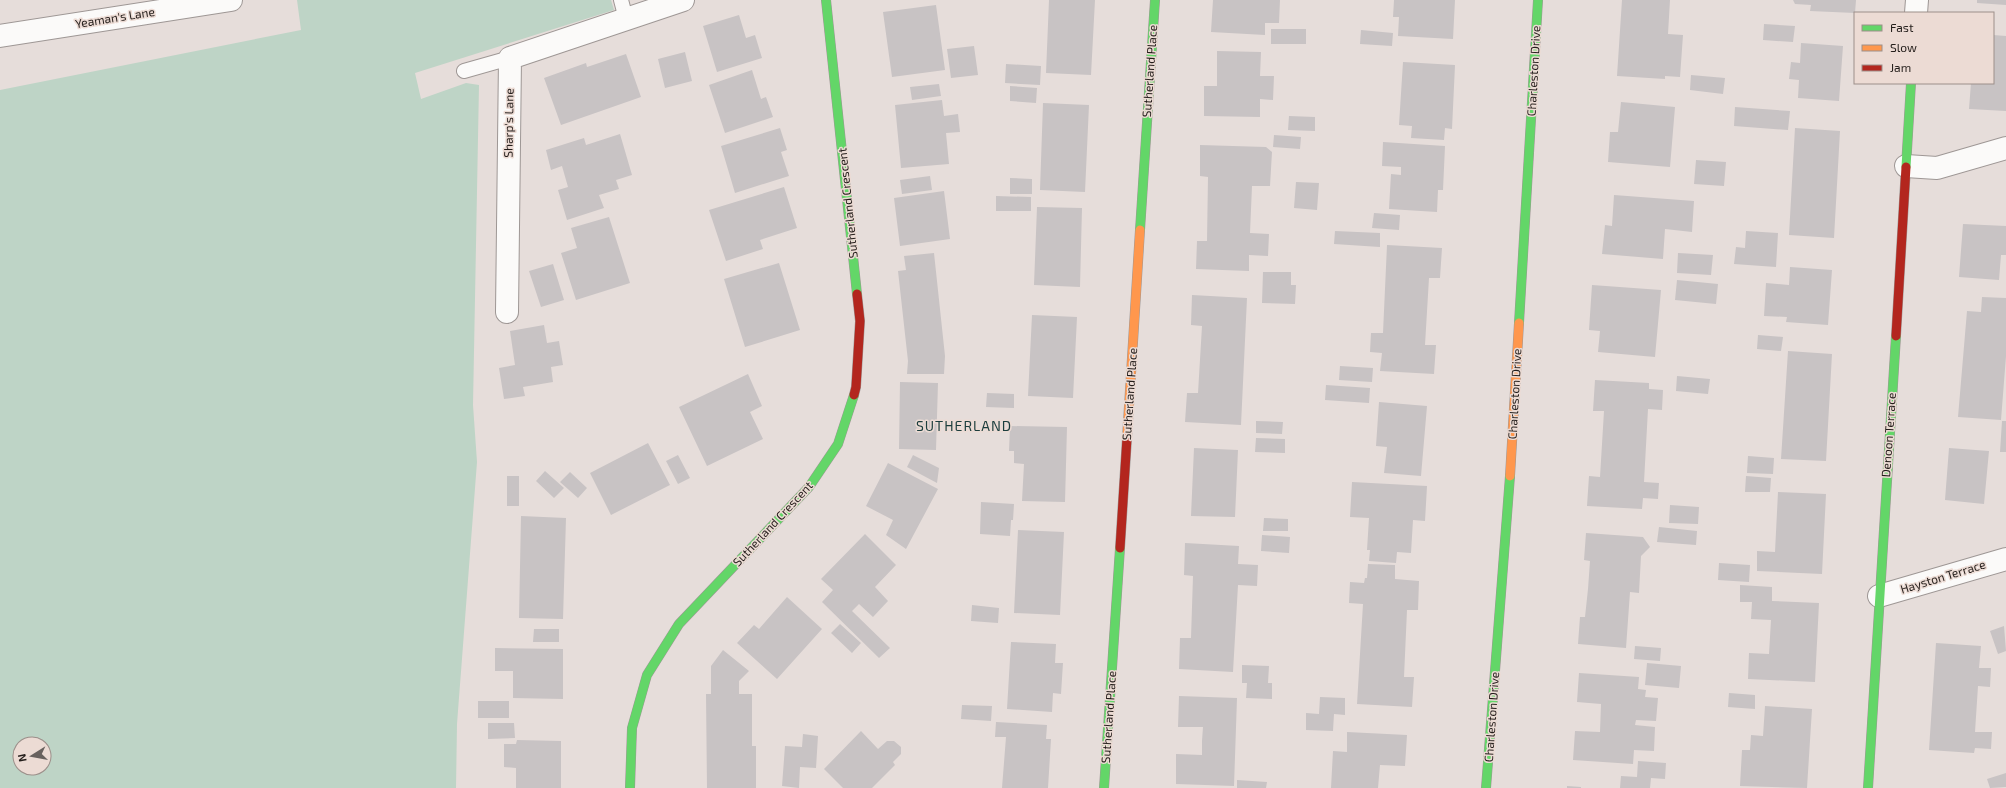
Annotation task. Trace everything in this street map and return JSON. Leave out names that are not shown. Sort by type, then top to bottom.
[{"type":"street","name":"Yeaman's Lane","points":[[0,36],[230,0]]},
{"type":"street","points":[[510,58],[624,9],[683,0]]},
{"type":"street","name":"Sutherland Crescent","points":[[630,788],[632,728],[647,675],[679,624],[809,487],[838,444],[856,387],[860,321],[826,0]]},
{"type":"street","name":"Sutherland Place","points":[[1104,788],[1155,0]]},
{"type":"street","name":"Charleston Drive","points":[[1486,788],[1509,479],[1538,0]]},
{"type":"street","points":[[1916,12],[1917,0]]},
{"type":"street","name":"Sharp's Lane","points":[[507,312],[510,58]]},
{"type":"street","name":"Denoon Terrace","points":[[1868,788],[1911,84]]},
{"type":"street","points":[[1906,166],[1937,168],[2006,148]]},
{"type":"street","name":"Hayston Terrace","points":[[1879,596],[2006,559]]},
{"type":"lane","points":[[464,71],[510,58]]},
{"type":"green space","points":[[297,0],[611,0],[614,10],[415,73],[421,99],[466,83],[479,85],[473,405],[477,462],[457,724],[456,788],[0,788],[0,90],[301,30]]},
{"type":"building","points":[[1049,0],[1095,0],[1091,75],[1046,73]]},
{"type":"building","points":[[1213,0],[1280,0],[1279,23],[1265,23],[1265,35],[1211,32]]},
{"type":"building","points":[[1394,0],[1455,0],[1453,39],[1398,36],[1399,17],[1393,17]]},
{"type":"building","points":[[1622,0],[1670,0],[1668,34],[1683,35],[1680,77],[1665,76],[1665,79],[1617,76]]},
{"type":"building","points":[[1793,0],[1856,0],[1854,13],[1810,11],[1811,5],[1795,4]]},
{"type":"building","points":[[1977,0],[2006,0],[2006,5],[1977,3]]},
{"type":"building","points":[[936,5],[945,70],[892,77],[883,12]]},
{"type":"building","points":[[739,15],[746,38],[755,35],[762,58],[717,72],[703,26]]},
{"type":"building","points":[[1764,24],[1795,26],[1793,42],[1763,40]]},
{"type":"building","points":[[1271,29],[1306,29],[1306,44],[1271,44]]},
{"type":"building","points":[[1361,30],[1393,33],[1392,46],[1360,44]]},
{"type":"building","points":[[1994,35],[2006,36],[2006,111],[1969,109],[1971,84],[1994,84]]},
{"type":"building","points":[[1801,43],[1843,46],[1839,101],[1798,98],[1799,80],[1789,79],[1791,62],[1800,63]]},
{"type":"building","points":[[974,46],[978,75],[951,78],[947,49]]},
{"type":"building","points":[[1217,51],[1261,52],[1260,76],[1274,76],[1273,100],[1260,99],[1260,117],[1204,116],[1204,86],[1217,86]]},
{"type":"building","points":[[685,52],[692,81],[665,88],[658,59]]},
{"type":"building","points":[[626,54],[641,97],[561,125],[544,78],[586,63],[587,67]]},
{"type":"building","points":[[1403,62],[1455,65],[1452,129],[1445,128],[1444,140],[1411,138],[1412,126],[1399,125]]},
{"type":"building","points":[[1006,64],[1041,66],[1040,85],[1005,83]]},
{"type":"building","points":[[752,70],[761,99],[766,97],[773,117],[725,133],[709,85]]},
{"type":"building","points":[[1691,75],[1725,78],[1723,94],[1690,90]]},
{"type":"building","points":[[939,84],[941,96],[912,100],[910,87]]},
{"type":"building","points":[[1010,86],[1037,88],[1036,103],[1010,101]]},
{"type":"building","points":[[942,100],[944,116],[958,114],[960,132],[946,133],[949,164],[901,168],[895,105]]},
{"type":"building","points":[[1621,102],[1675,107],[1670,167],[1608,162],[1610,132],[1618,132]]},
{"type":"building","points":[[1043,103],[1089,105],[1085,192],[1040,190]]},
{"type":"building","points":[[1735,107],[1790,111],[1788,130],[1734,126]]},
{"type":"building","points":[[1289,116],[1315,117],[1315,131],[1288,130]]},
{"type":"building","points":[[780,128],[787,150],[781,152],[789,176],[735,193],[721,146]]},
{"type":"building","points":[[1795,128],[1840,131],[1834,238],[1789,235]]},
{"type":"building","points":[[620,134],[632,175],[616,180],[619,189],[599,195],[604,208],[567,220],[558,190],[568,187],[562,166],[551,170],[546,150],[584,138],[586,145]]},
{"type":"building","points":[[1274,135],[1301,137],[1300,149],[1273,147]]},
{"type":"building","points":[[1383,142],[1445,146],[1443,190],[1438,190],[1437,212],[1389,209],[1391,174],[1401,175],[1401,167],[1382,166]]},
{"type":"building","points":[[1200,145],[1266,147],[1272,152],[1270,186],[1252,186],[1250,233],[1269,234],[1268,256],[1249,255],[1249,271],[1196,269],[1197,241],[1207,241],[1208,177],[1200,176]]},
{"type":"building","points":[[1696,160],[1726,162],[1724,186],[1694,184]]},
{"type":"building","points":[[930,176],[932,190],[902,194],[900,180]]},
{"type":"building","points":[[1010,178],[1032,179],[1032,194],[1010,194]]},
{"type":"building","points":[[1296,182],[1319,183],[1317,210],[1294,208]]},
{"type":"building","points":[[784,187],[797,228],[760,240],[763,249],[726,261],[709,210]]},
{"type":"building","points":[[944,191],[950,239],[900,246],[894,198]]},
{"type":"building","points":[[1614,195],[1694,201],[1692,232],[1665,229],[1663,259],[1602,254],[1605,225],[1612,226]]},
{"type":"building","points":[[996,196],[1031,197],[1031,211],[996,211]]},
{"type":"building","points":[[1037,207],[1082,208],[1080,287],[1034,285]]},
{"type":"building","points":[[1374,213],[1400,215],[1399,230],[1372,228]]},
{"type":"building","points":[[609,217],[630,283],[576,300],[561,253],[577,248],[571,228]]},
{"type":"building","points":[[1963,224],[2006,226],[2006,255],[2001,255],[1999,280],[1959,277]]},
{"type":"building","points":[[1335,231],[1380,233],[1380,247],[1334,244]]},
{"type":"building","points":[[1746,231],[1778,233],[1776,267],[1734,264],[1736,247],[1745,248]]},
{"type":"building","points":[[1387,245],[1442,248],[1440,278],[1429,278],[1425,345],[1436,345],[1434,374],[1380,371],[1382,353],[1370,352],[1371,333],[1383,333]]},
{"type":"building","points":[[934,253],[945,356],[944,374],[907,374],[908,361],[898,271],[906,270],[904,256]]},
{"type":"building","points":[[1678,253],[1713,255],[1711,275],[1677,273]]},
{"type":"building","points":[[779,263],[800,330],[745,347],[724,279]]},
{"type":"building","points":[[553,264],[564,300],[541,307],[529,271]]},
{"type":"building","points":[[1790,267],[1832,270],[1828,325],[1786,322],[1787,317],[1764,316],[1766,283],[1789,285]]},
{"type":"building","points":[[1263,272],[1291,272],[1291,285],[1296,285],[1295,304],[1262,303]]},
{"type":"building","points":[[1677,280],[1718,284],[1716,304],[1675,300]]},
{"type":"building","points":[[1592,285],[1661,290],[1655,357],[1598,352],[1600,331],[1589,330]]},
{"type":"building","points":[[1192,295],[1247,298],[1241,425],[1185,422],[1187,393],[1198,393],[1202,326],[1191,325]]},
{"type":"building","points":[[1982,297],[2006,298],[2006,356],[2001,420],[1958,417],[1967,311],[1981,312]]},
{"type":"building","points":[[1032,315],[1077,317],[1073,398],[1028,396]]},
{"type":"building","points":[[544,325],[547,343],[559,341],[563,365],[551,367],[553,382],[523,387],[525,396],[504,399],[499,368],[515,365],[510,331]]},
{"type":"building","points":[[1758,335],[1783,337],[1781,351],[1757,349]]},
{"type":"building","points":[[1788,351],[1832,354],[1826,461],[1781,459]]},
{"type":"building","points":[[1340,366],[1373,368],[1372,382],[1339,380]]},
{"type":"building","points":[[748,374],[762,406],[750,412],[763,439],[707,466],[679,407]]},
{"type":"building","points":[[1677,376],[1710,379],[1708,394],[1676,391]]},
{"type":"building","points":[[1595,380],[1649,383],[1649,389],[1663,390],[1662,410],[1648,409],[1644,482],[1659,483],[1658,499],[1643,498],[1642,509],[1587,506],[1589,476],[1600,477],[1604,411],[1593,411]]},
{"type":"building","points":[[900,382],[938,383],[936,450],[899,449]]},
{"type":"building","points":[[1326,385],[1370,388],[1369,403],[1325,400]]},
{"type":"building","points":[[987,393],[1014,394],[1014,408],[986,407]]},
{"type":"building","points":[[1379,402],[1427,406],[1421,476],[1384,473],[1387,447],[1376,446]]},
{"type":"building","points":[[1256,421],[1283,422],[1282,434],[1256,433]]},
{"type":"building","points":[[2002,421],[2006,421],[2006,452],[2000,452]]},
{"type":"building","points":[[1010,426],[1067,427],[1065,502],[1022,501],[1024,464],[1014,463],[1014,451],[1009,451]]},
{"type":"building","points":[[1256,438],[1285,439],[1285,453],[1255,452]]},
{"type":"building","points":[[648,443],[670,485],[611,515],[590,473]]},
{"type":"building","points":[[1194,448],[1238,450],[1235,517],[1191,516]]},
{"type":"building","points":[[1949,448],[1989,451],[1984,504],[1945,500]]},
{"type":"building","points":[[678,455],[690,478],[678,484],[666,461]]},
{"type":"building","points":[[913,455],[939,468],[937,483],[907,467]]},
{"type":"building","points":[[1748,456],[1774,458],[1773,474],[1747,473]]},
{"type":"building","points":[[888,463],[938,489],[906,549],[886,535],[893,520],[866,506]]},
{"type":"building","points":[[545,471],[564,488],[554,498],[536,481]]},
{"type":"building","points":[[570,472],[587,488],[578,498],[560,482]]},
{"type":"building","points":[[507,476],[519,476],[519,506],[507,506]]},
{"type":"building","points":[[1746,476],[1771,478],[1770,492],[1745,492]]},
{"type":"building","points":[[1352,482],[1427,486],[1425,521],[1413,520],[1411,553],[1397,552],[1396,563],[1369,561],[1370,550],[1367,550],[1369,518],[1350,517]]},
{"type":"building","points":[[1778,492],[1826,494],[1822,574],[1757,571],[1757,551],[1775,552]]},
{"type":"building","points":[[981,502],[1014,504],[1010,536],[980,534]]},
{"type":"building","points":[[1670,505],[1699,507],[1698,524],[1669,523]]},
{"type":"building","points":[[521,516],[566,518],[563,619],[519,618]]},
{"type":"building","points":[[1264,518],[1288,519],[1288,531],[1263,531]]},
{"type":"building","points":[[1659,527],[1697,531],[1696,545],[1657,542]]},
{"type":"building","points":[[1018,530],[1064,532],[1060,615],[1014,613]]},
{"type":"building","points":[[1586,533],[1643,537],[1650,547],[1641,556],[1639,593],[1630,592],[1626,648],[1578,644],[1580,617],[1585,617],[1588,589],[1590,561],[1584,560]]},
{"type":"building","points":[[865,534],[896,565],[875,587],[888,601],[873,617],[859,604],[852,611],[890,648],[879,658],[822,602],[833,590],[821,579]]},
{"type":"building","points":[[1262,535],[1290,537],[1289,553],[1261,551]]},
{"type":"building","points":[[1185,543],[1239,546],[1238,564],[1258,565],[1257,586],[1238,585],[1233,672],[1179,669],[1180,638],[1191,638],[1193,576],[1184,575]]},
{"type":"building","points":[[1719,563],[1750,565],[1749,582],[1718,580]]},
{"type":"building","points":[[1368,564],[1395,565],[1395,579],[1419,581],[1418,610],[1407,610],[1404,677],[1414,677],[1412,707],[1357,704],[1363,604],[1349,603],[1350,582],[1364,583],[1365,578],[1367,578]]},
{"type":"building","points":[[1740,585],[1772,587],[1772,601],[1819,603],[1815,682],[1748,679],[1749,653],[1769,654],[1771,620],[1751,619],[1752,602],[1740,602]]},
{"type":"building","points":[[787,597],[822,629],[777,679],[737,643],[754,625],[759,629]]},
{"type":"building","points":[[972,605],[999,608],[998,623],[971,621]]},
{"type":"building","points":[[840,624],[861,643],[852,653],[831,633]]},
{"type":"building","points":[[2004,626],[2006,651],[1998,654],[1990,631]]},
{"type":"building","points":[[534,629],[559,629],[559,642],[533,642]]},
{"type":"building","points":[[1011,642],[1056,644],[1055,663],[1063,663],[1061,694],[1053,693],[1052,712],[1007,709]]},
{"type":"building","points":[[1936,643],[1981,646],[1979,668],[1991,668],[1990,687],[1978,686],[1975,732],[1992,732],[1991,749],[1975,748],[1974,753],[1929,750]]},
{"type":"building","points":[[1635,646],[1661,648],[1660,661],[1634,659]]},
{"type":"building","points":[[495,648],[563,649],[563,699],[513,698],[513,671],[495,671]]},
{"type":"building","points":[[723,650],[749,671],[739,681],[739,694],[752,694],[752,746],[756,746],[756,788],[707,788],[706,694],[711,694],[711,666]]},
{"type":"building","points":[[1647,663],[1681,666],[1679,688],[1645,685]]},
{"type":"building","points":[[1242,665],[1269,666],[1268,683],[1272,683],[1272,699],[1246,698],[1247,683],[1242,683]]},
{"type":"building","points":[[1579,673],[1639,677],[1638,689],[1646,690],[1645,697],[1658,698],[1656,721],[1636,720],[1635,725],[1655,727],[1654,751],[1634,750],[1633,764],[1573,760],[1575,731],[1600,732],[1601,704],[1577,702]]},
{"type":"building","points":[[1729,693],[1755,695],[1755,709],[1728,707]]},
{"type":"building","points":[[1179,696],[1237,698],[1234,786],[1176,784],[1176,754],[1202,755],[1203,727],[1178,727]]},
{"type":"building","points":[[1320,697],[1345,698],[1345,715],[1334,714],[1333,731],[1306,730],[1306,713],[1319,714]]},
{"type":"building","points":[[478,701],[509,701],[509,718],[478,718]]},
{"type":"building","points":[[962,705],[992,706],[991,721],[961,719]]},
{"type":"building","points":[[1765,706],[1812,709],[1807,788],[1740,786],[1742,750],[1750,750],[1751,735],[1763,736]]},
{"type":"building","points":[[996,722],[1047,725],[1046,739],[1051,739],[1048,788],[1002,788],[1006,737],[995,737]]},
{"type":"building","points":[[488,723],[514,723],[515,738],[488,739]]},
{"type":"building","points":[[861,731],[878,749],[887,741],[894,741],[901,747],[901,754],[893,762],[895,765],[872,788],[843,788],[824,769]]},
{"type":"building","points":[[1347,732],[1407,735],[1405,766],[1380,765],[1378,788],[1331,788],[1333,751],[1347,752]]},
{"type":"building","points":[[803,734],[818,736],[816,768],[800,767],[799,788],[782,786],[785,746],[802,747]]},
{"type":"building","points":[[517,740],[561,741],[561,788],[516,788],[516,768],[504,767],[504,744],[516,744]]},
{"type":"building","points":[[1638,761],[1666,763],[1665,779],[1651,778],[1650,788],[1620,788],[1621,776],[1637,777]]},
{"type":"building","points":[[2006,773],[2006,787],[1990,788],[1987,779]]},
{"type":"building","points":[[1237,780],[1267,782],[1266,788],[1237,788]]},
{"type":"building","points":[[1567,786],[1581,787],[1581,788],[1567,788]]},
{"type":"traffic: fast","points":[[826,0],[857,294]]},
{"type":"traffic: fast","points":[[1140,230],[1155,0]]},
{"type":"traffic: fast","points":[[1519,323],[1538,0]]},
{"type":"traffic: fast","points":[[1906,167],[1911,84]]},
{"type":"traffic: fast","points":[[1868,788],[1896,336]]},
{"type":"traffic: fast","points":[[630,788],[632,728],[647,675],[679,624],[809,487],[838,444],[854,395]]},
{"type":"traffic: fast","points":[[1486,788],[1510,476]]},
{"type":"traffic: fast","points":[[1104,788],[1120,548]]},
{"type":"traffic: slow","points":[[1127,438],[1140,230]]},
{"type":"traffic: slow","points":[[1510,476],[1519,323]]},
{"type":"traffic: jam","points":[[1896,336],[1906,167]]},
{"type":"traffic: jam","points":[[854,395],[856,387],[860,321],[857,294]]},
{"type":"traffic: jam","points":[[1120,548],[1127,438]]},
{"type":"district","name":"SUTHERLAND","points":[[964,426]]}]
